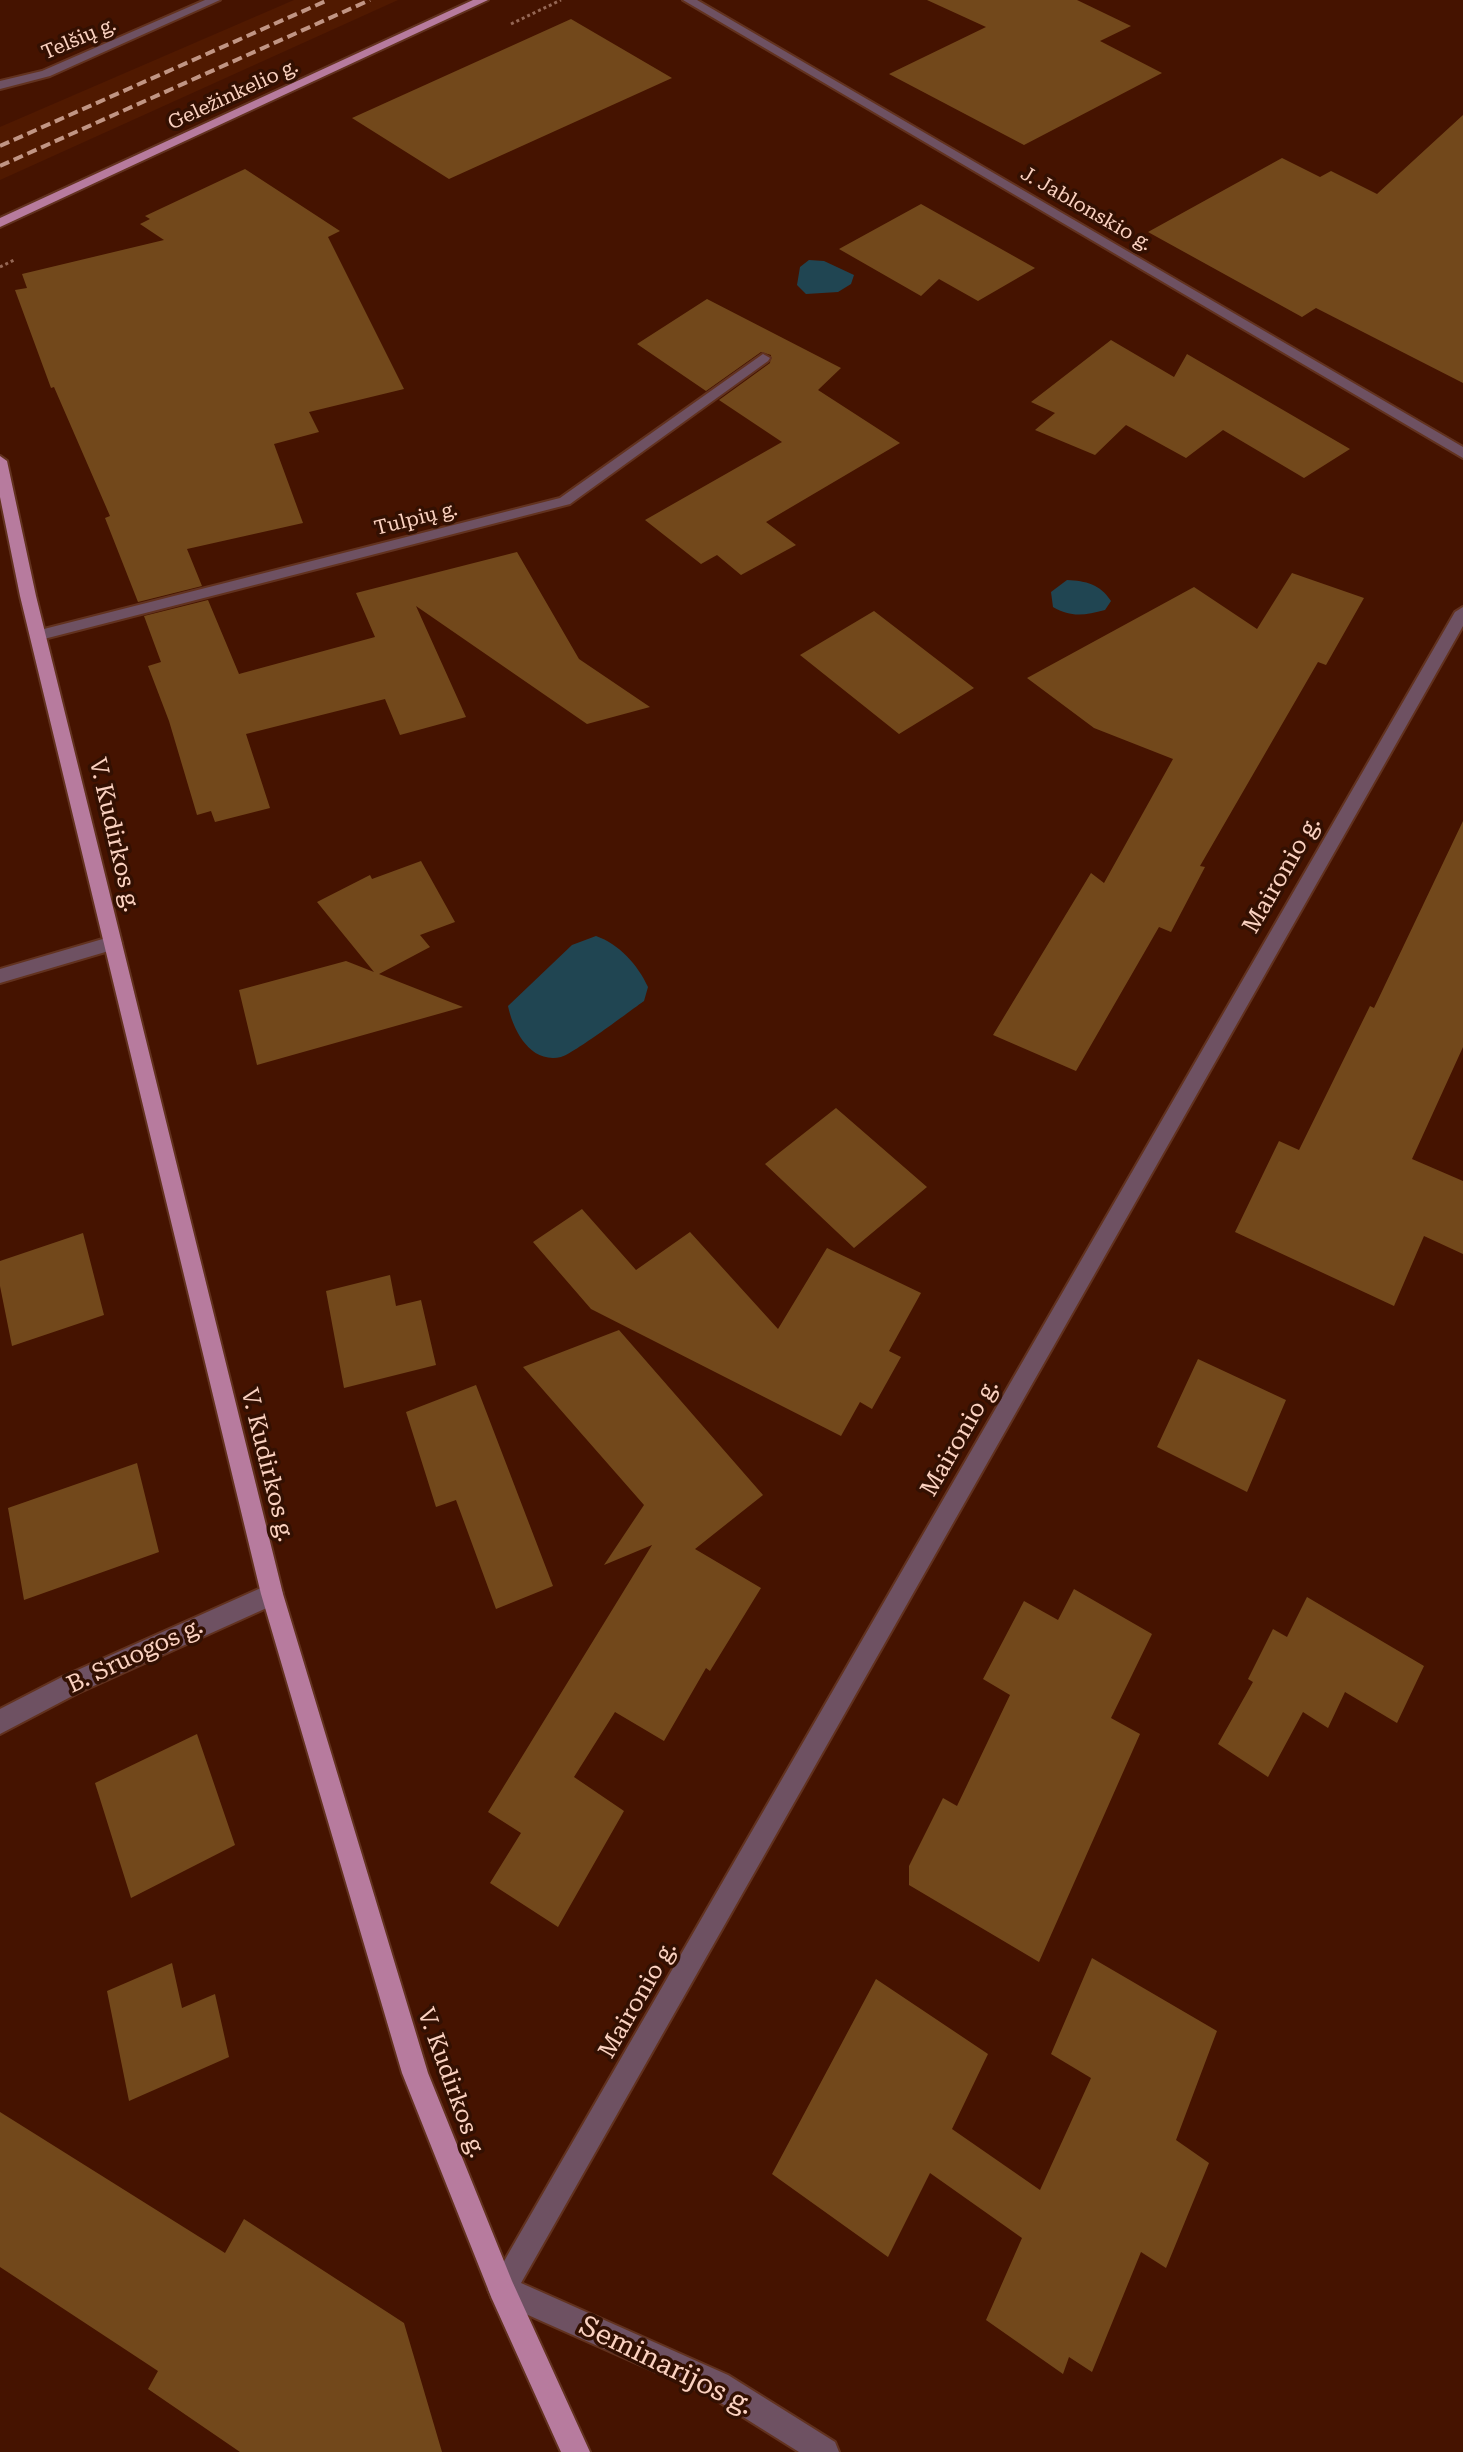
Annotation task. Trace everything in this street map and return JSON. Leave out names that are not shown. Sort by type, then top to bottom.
[{"type":"main road","name":"Geležinkelio g.","points":[[0,223],[482,0]]},
{"type":"main road","name":"V. Kudirkos g.","points":[[0,461],[28,596],[272,1594],[415,2073],[502,2289],[576,2452]]},
{"type":"street","name":"Telšių g.","points":[[0,85],[46,74],[214,0]]},
{"type":"street","name":"J. Jablonskio g.","points":[[689,0],[1463,453]]},
{"type":"street","name":"Tulpių g.","points":[[40,635],[565,501],[763,358]]},
{"type":"street","name":"Maironio g.","points":[[502,2289],[1463,612]]},
{"type":"street","points":[[0,976],[113,943]]},
{"type":"street","name":"B. Sruogos g.","points":[[0,1722],[70,1685],[272,1594]]},
{"type":"street","name":"Seminarijos g.","points":[[502,2289],[718,2385],[825,2452]]},
{"type":"shaded area","points":[[294,0],[398,0],[0,180],[0,127]]},
{"type":"water","points":[[809,260],[824,261],[854,275],[851,284],[838,292],[806,294],[797,285],[800,267]]},
{"type":"water","points":[[1067,580],[1092,584],[1111,601],[1105,610],[1091,613],[1073,614],[1053,607],[1051,592]]},
{"type":"water","points":[[596,936],[620,950],[639,971],[648,987],[644,1001],[567,1054],[550,1058],[540,1055],[519,1035],[508,1006],[572,945]]},
{"type":"building","points":[[927,0],[1077,0],[1131,26],[1100,41],[1162,73],[1024,145],[889,74],[986,27]]},
{"type":"building","points":[[571,19],[672,78],[449,179],[352,118]]},
{"type":"building","points":[[1463,115],[1463,383],[1316,308],[1302,317],[1148,232],[1282,158],[1320,177],[1331,171],[1377,194]]},
{"type":"building","points":[[245,169],[340,231],[328,237],[404,389],[309,412],[319,432],[274,444],[303,523],[187,549],[202,586],[138,602],[105,518],[110,516],[54,387],[51,388],[15,290],[27,288],[22,274],[164,240],[140,224],[150,219],[145,216]]},
{"type":"building","points":[[921,204],[1035,268],[978,301],[939,279],[921,296],[839,249]]},
{"type":"building","points":[[707,299],[841,368],[818,390],[900,443],[766,522],[796,545],[741,575],[717,555],[701,564],[645,520],[782,442],[719,400],[770,363],[771,355],[761,352],[706,391],[637,344]]},
{"type":"building","points":[[1111,340],[1174,377],[1187,354],[1350,449],[1304,478],[1223,430],[1186,458],[1126,425],[1095,455],[1035,430],[1055,413],[1031,402]]},
{"type":"building","points":[[517,552],[579,659],[650,707],[587,724],[416,606],[466,717],[400,735],[385,699],[246,734],[270,808],[215,822],[211,811],[197,815],[169,721],[148,666],[161,662],[144,616],[208,600],[239,674],[375,637],[356,593]]},
{"type":"building","points":[[1292,573],[1364,598],[1326,665],[1318,662],[1200,866],[1205,867],[1171,932],[1159,927],[1076,1071],[993,1035],[1091,873],[1104,883],[1173,759],[1094,728],[1027,678],[1194,587],[1257,629]]},
{"type":"building","points":[[874,611],[974,688],[899,734],[800,655]]},
{"type":"building","points":[[1463,821],[1463,1047],[1412,1159],[1463,1181],[1463,1254],[1424,1236],[1394,1306],[1235,1232],[1279,1141],[1299,1150],[1370,1006],[1374,1008]]},
{"type":"building","points":[[421,861],[455,922],[420,935],[430,947],[379,974],[463,1007],[257,1065],[239,990],[346,961],[374,972],[317,902],[370,875],[372,879]]},
{"type":"building","points":[[836,1108],[927,1187],[854,1248],[765,1164]]},
{"type":"building","points":[[582,1209],[636,1270],[690,1232],[778,1329],[827,1248],[921,1293],[889,1351],[901,1357],[872,1409],[860,1402],[841,1436],[591,1309],[533,1242]]},
{"type":"building","points":[[83,1233],[104,1315],[12,1346],[0,1286],[0,1261]]},
{"type":"building","points":[[390,1275],[396,1306],[421,1300],[436,1365],[344,1388],[326,1291]]},
{"type":"building","points":[[619,1330],[763,1495],[695,1549],[761,1588],[710,1671],[706,1668],[664,1741],[615,1712],[574,1777],[624,1811],[558,1927],[490,1883],[521,1833],[488,1812],[652,1545],[604,1565],[644,1505],[523,1367]]},
{"type":"building","points":[[1198,1359],[1286,1400],[1247,1492],[1157,1447]]},
{"type":"building","points":[[476,1385],[553,1586],[496,1609],[456,1500],[436,1507],[406,1412]]},
{"type":"building","points":[[137,1463],[159,1552],[24,1600],[8,1508]]},
{"type":"building","points":[[1074,1589],[1152,1634],[1111,1718],[1140,1734],[1039,1962],[909,1885],[909,1866],[943,1798],[957,1806],[1010,1695],[983,1679],[1024,1601],[1058,1620]]},
{"type":"building","points":[[1307,1597],[1424,1666],[1397,1723],[1345,1692],[1328,1728],[1303,1712],[1268,1777],[1218,1744],[1253,1682],[1248,1679],[1273,1629],[1287,1637]]},
{"type":"building","points":[[197,1734],[235,1845],[131,1898],[95,1783]]},
{"type":"building","points":[[1092,1958],[1217,2031],[1176,2140],[1209,2163],[1166,2268],[1141,2252],[1092,2372],[1069,2357],[1063,2374],[986,2320],[1022,2238],[930,2173],[888,2257],[772,2174],[876,1979],[988,2054],[952,2129],[1040,2190],[1091,2078],[1051,2054]]},
{"type":"building","points":[[172,1963],[182,2008],[215,1994],[229,2057],[129,2101],[107,1991]]},
{"type":"building","points":[[0,2112],[225,2253],[244,2219],[404,2323],[442,2452],[240,2452],[148,2389],[158,2371],[0,2267]]},
{"type":"railway","points":[[0,146],[328,0]]},
{"type":"railway","points":[[0,166],[370,0]]}]
